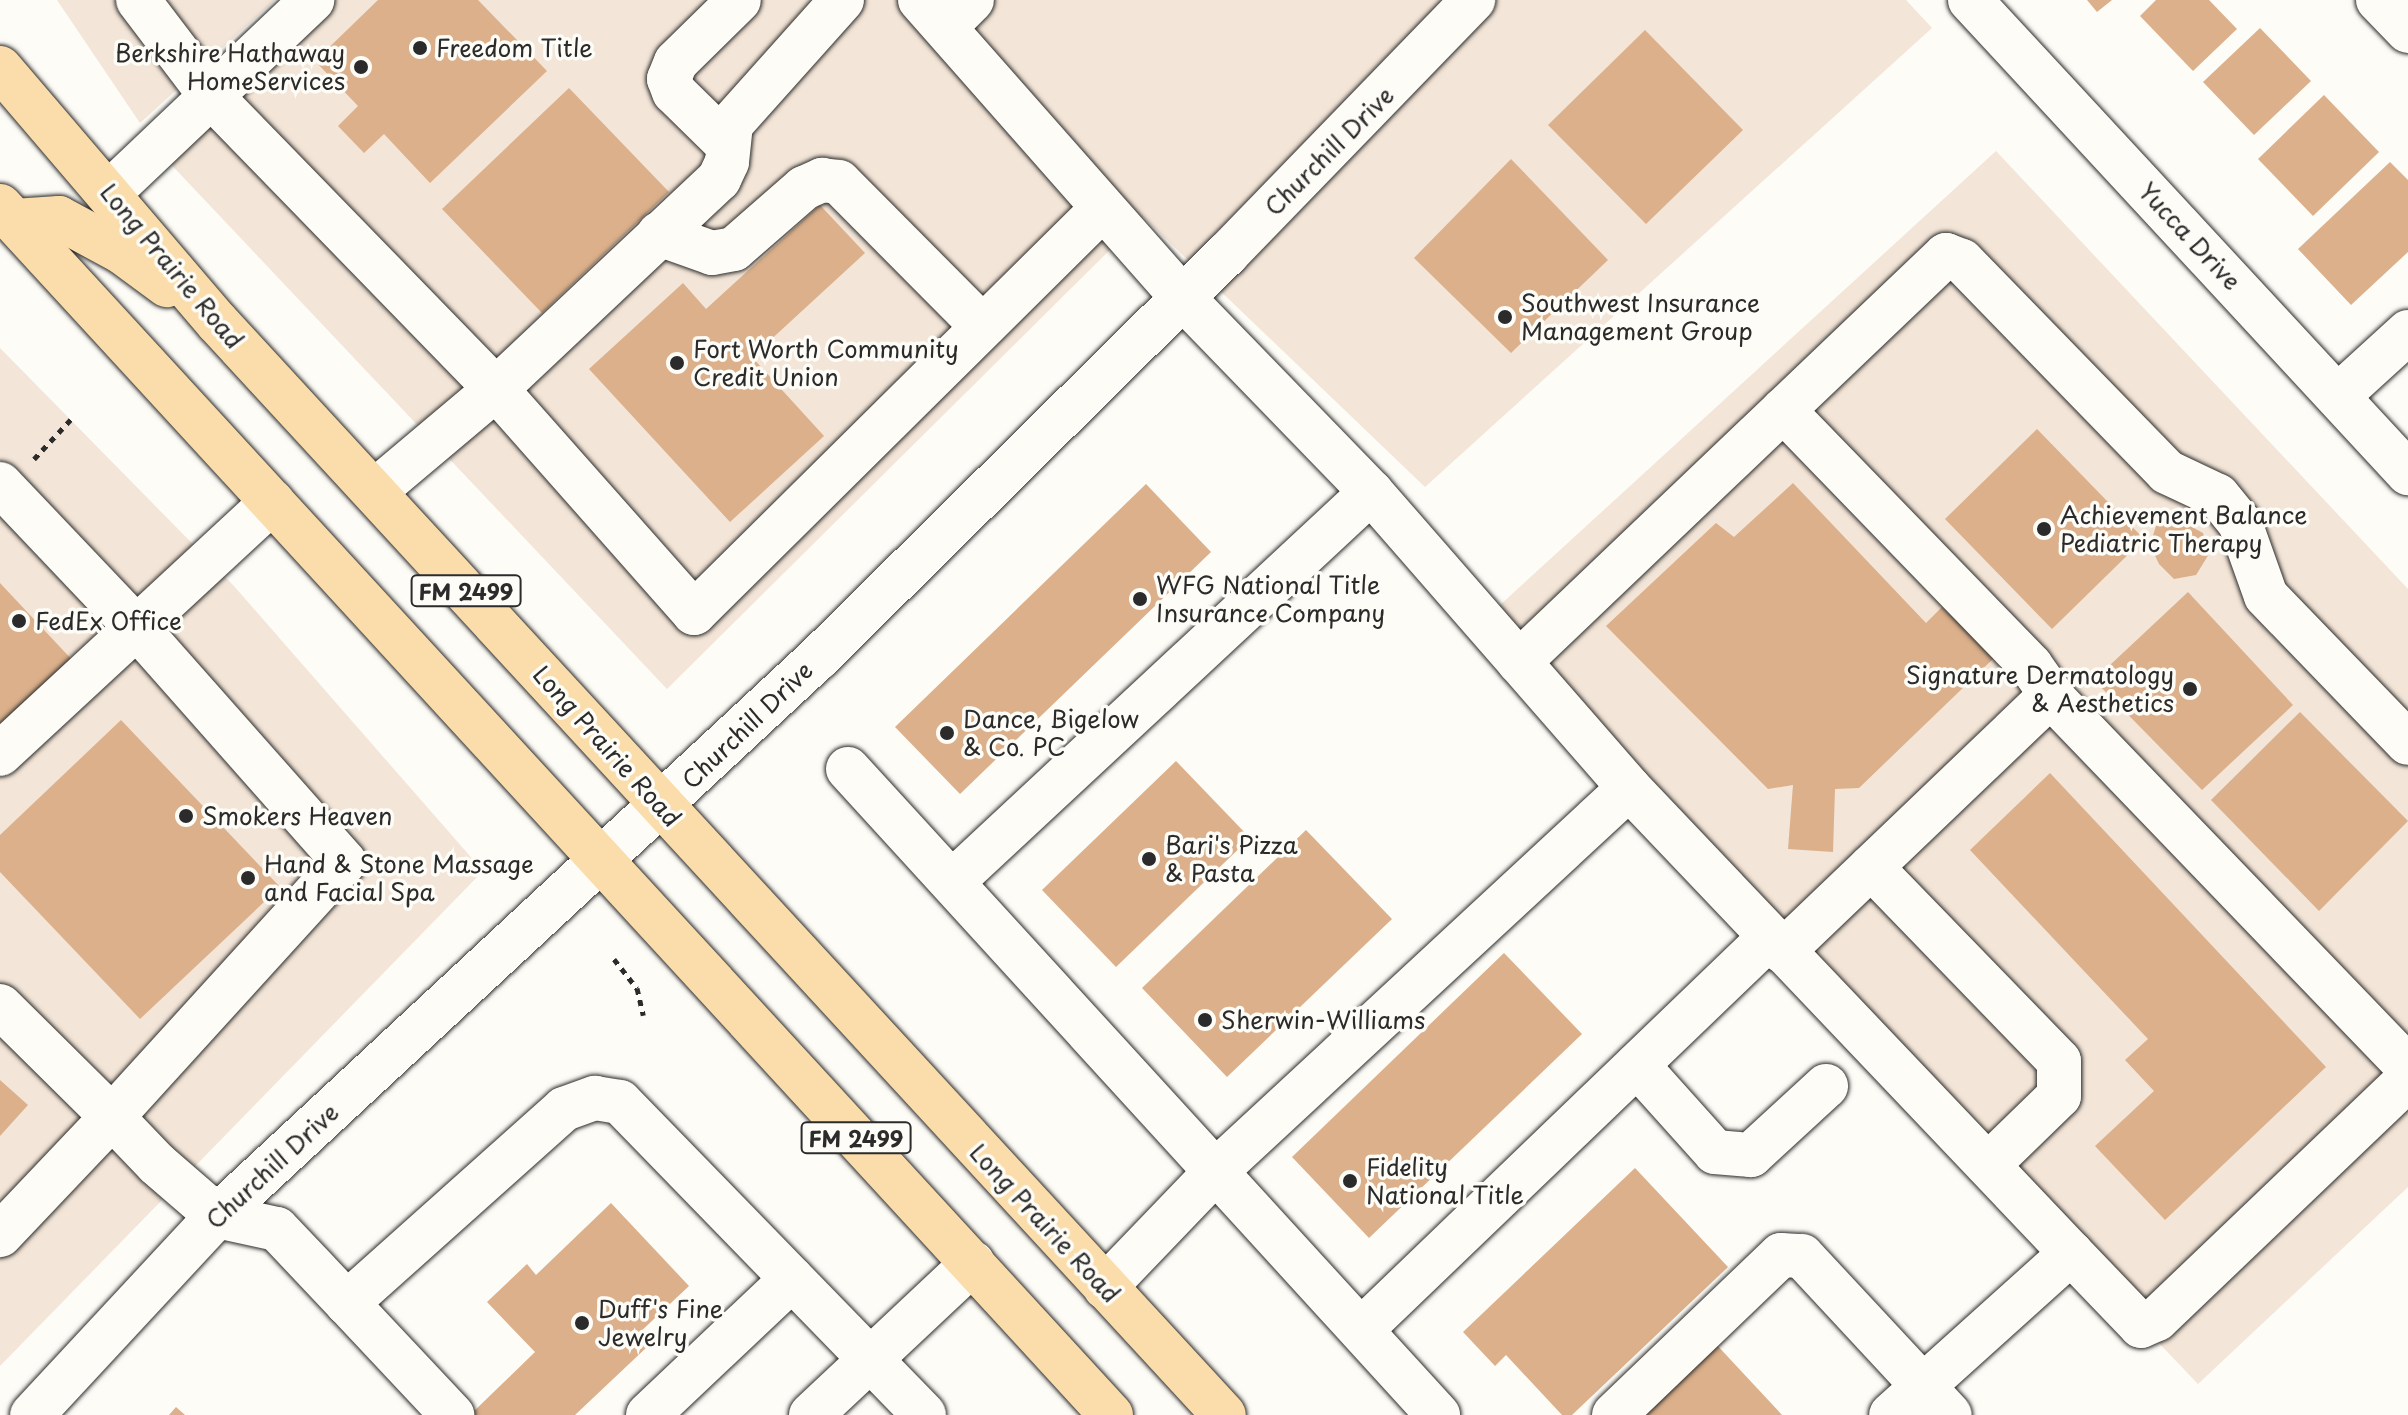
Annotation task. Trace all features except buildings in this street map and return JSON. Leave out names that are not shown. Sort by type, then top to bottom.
[{"type":"main road","name":"Long Prairie Road","points":[[0,68],[110,192],[217,322],[1224,1415]]},
{"type":"main road","points":[[5,222],[59,218],[122,252],[217,322]]},
{"type":"main road","name":"FM 2499","points":[[5,222],[272,502],[1111,1415]]},
{"type":"street","points":[[138,0],[211,96],[496,389],[694,613],[1102,209]]},
{"type":"street","points":[[110,192],[312,0]]},
{"type":"street","points":[[725,142],[674,92],[669,79],[676,62],[739,0]]},
{"type":"street","points":[[375,491],[496,389],[719,179],[727,162],[725,142],[731,124],[842,0]]},
{"type":"street","name":"Churchill Drive","points":[[32,1415],[217,1216],[662,807],[1182,297],[1435,44],[1473,0]]},
{"type":"street","name":"Yucca Drive","points":[[1970,0],[2408,473]]},
{"type":"street","points":[[2378,0],[2408,31]]},
{"type":"street","points":[[946,9],[1102,209],[1182,297],[1371,492],[1629,788],[2141,1326],[2157,1319],[2408,1079]]},
{"type":"street","points":[[659,234],[712,253],[734,249],[804,188],[822,180],[839,182],[982,326]]},
{"type":"street","points":[[1519,662],[1946,255],[1962,261],[2167,472],[2218,496],[2240,523],[2266,596],[2408,743]]},
{"type":"street","points":[[2338,396],[2408,332]]},
{"type":"street","points":[[1783,410],[2031,666],[2049,694],[2408,1067]]},
{"type":"street","points":[[0,1235],[344,862],[138,629],[2,486]]},
{"type":"street","points":[[952,882],[1371,492]]},
{"type":"street","points":[[0,754],[272,502]]},
{"type":"street","points":[[1362,1329],[1637,1065],[1776,944],[1871,867],[2049,694]]},
{"type":"street","points":[[848,769],[1218,1169],[1438,1415]]},
{"type":"street","points":[[1105,1287],[1218,1169],[1629,788]]},
{"type":"street","points":[[1871,867],[2059,1061],[2059,1096],[1988,1165]]},
{"type":"street","points":[[0,1006],[217,1216],[277,1229],[452,1415]]},
{"type":"street","points":[[1637,1065],[1715,1152],[1751,1155],[1826,1086]]},
{"type":"street","points":[[347,1303],[564,1109],[595,1098],[620,1102],[924,1415]]},
{"type":"street","points":[[1891,1415],[1936,1400],[2071,1253]]},
{"type":"street","points":[[1614,1415],[1781,1255],[1802,1256],[1936,1400]]},
{"type":"street","points":[[811,1415],[973,1263]]},
{"type":"street","points":[[648,1415],[792,1279]]},
{"type":"path","points":[[2,486],[74,416]]},
{"type":"path","points":[[614,959],[637,988],[643,1015]]},
{"type":"shaded area","points":[[57,0],[275,0],[140,123]]},
{"type":"shaded area","points":[[332,0],[1906,0],[1932,28],[1425,487],[1143,217],[667,689],[164,157]]},
{"type":"shaded area","points":[[1996,151],[2408,589],[2408,1187],[2198,1384],[1476,627]]},
{"type":"shaded area","points":[[0,348],[233,585],[483,871],[0,1366]]},
{"type":"place","name":"Freedom Title","points":[[420,48]]},
{"type":"place","name":"Berkshire Hathaway HomeServices","points":[[361,67]]},
{"type":"place","name":"Southwest Insurance Management Group","points":[[1505,317]]},
{"type":"place","name":"Fort Worth Community Credit Union","points":[[677,363]]},
{"type":"place","name":"Achievement Balance Pediatric Therapy","points":[[2044,529]]},
{"type":"place","name":"WFG National Title Insurance Company","points":[[1140,599]]},
{"type":"place","name":"FedEx Office","points":[[19,621]]},
{"type":"place","name":"Signature Dermatology & Aesthetics","points":[[2190,689]]},
{"type":"place","name":"Dance, Bigelow & Co. PC","points":[[947,733]]},
{"type":"place","name":"Smokers Heaven","points":[[186,816]]},
{"type":"place","name":"Bari's Pizza & Pasta","points":[[1149,859]]},
{"type":"place","name":"Hand & Stone Massage and Facial Spa","points":[[248,878]]},
{"type":"place","name":"Sherwin-Williams","points":[[1205,1020]]},
{"type":"place","name":"Fidelity National Title","points":[[1350,1181]]},
{"type":"place","name":"Duff's Fine Jewelry","points":[[582,1323]]}]
